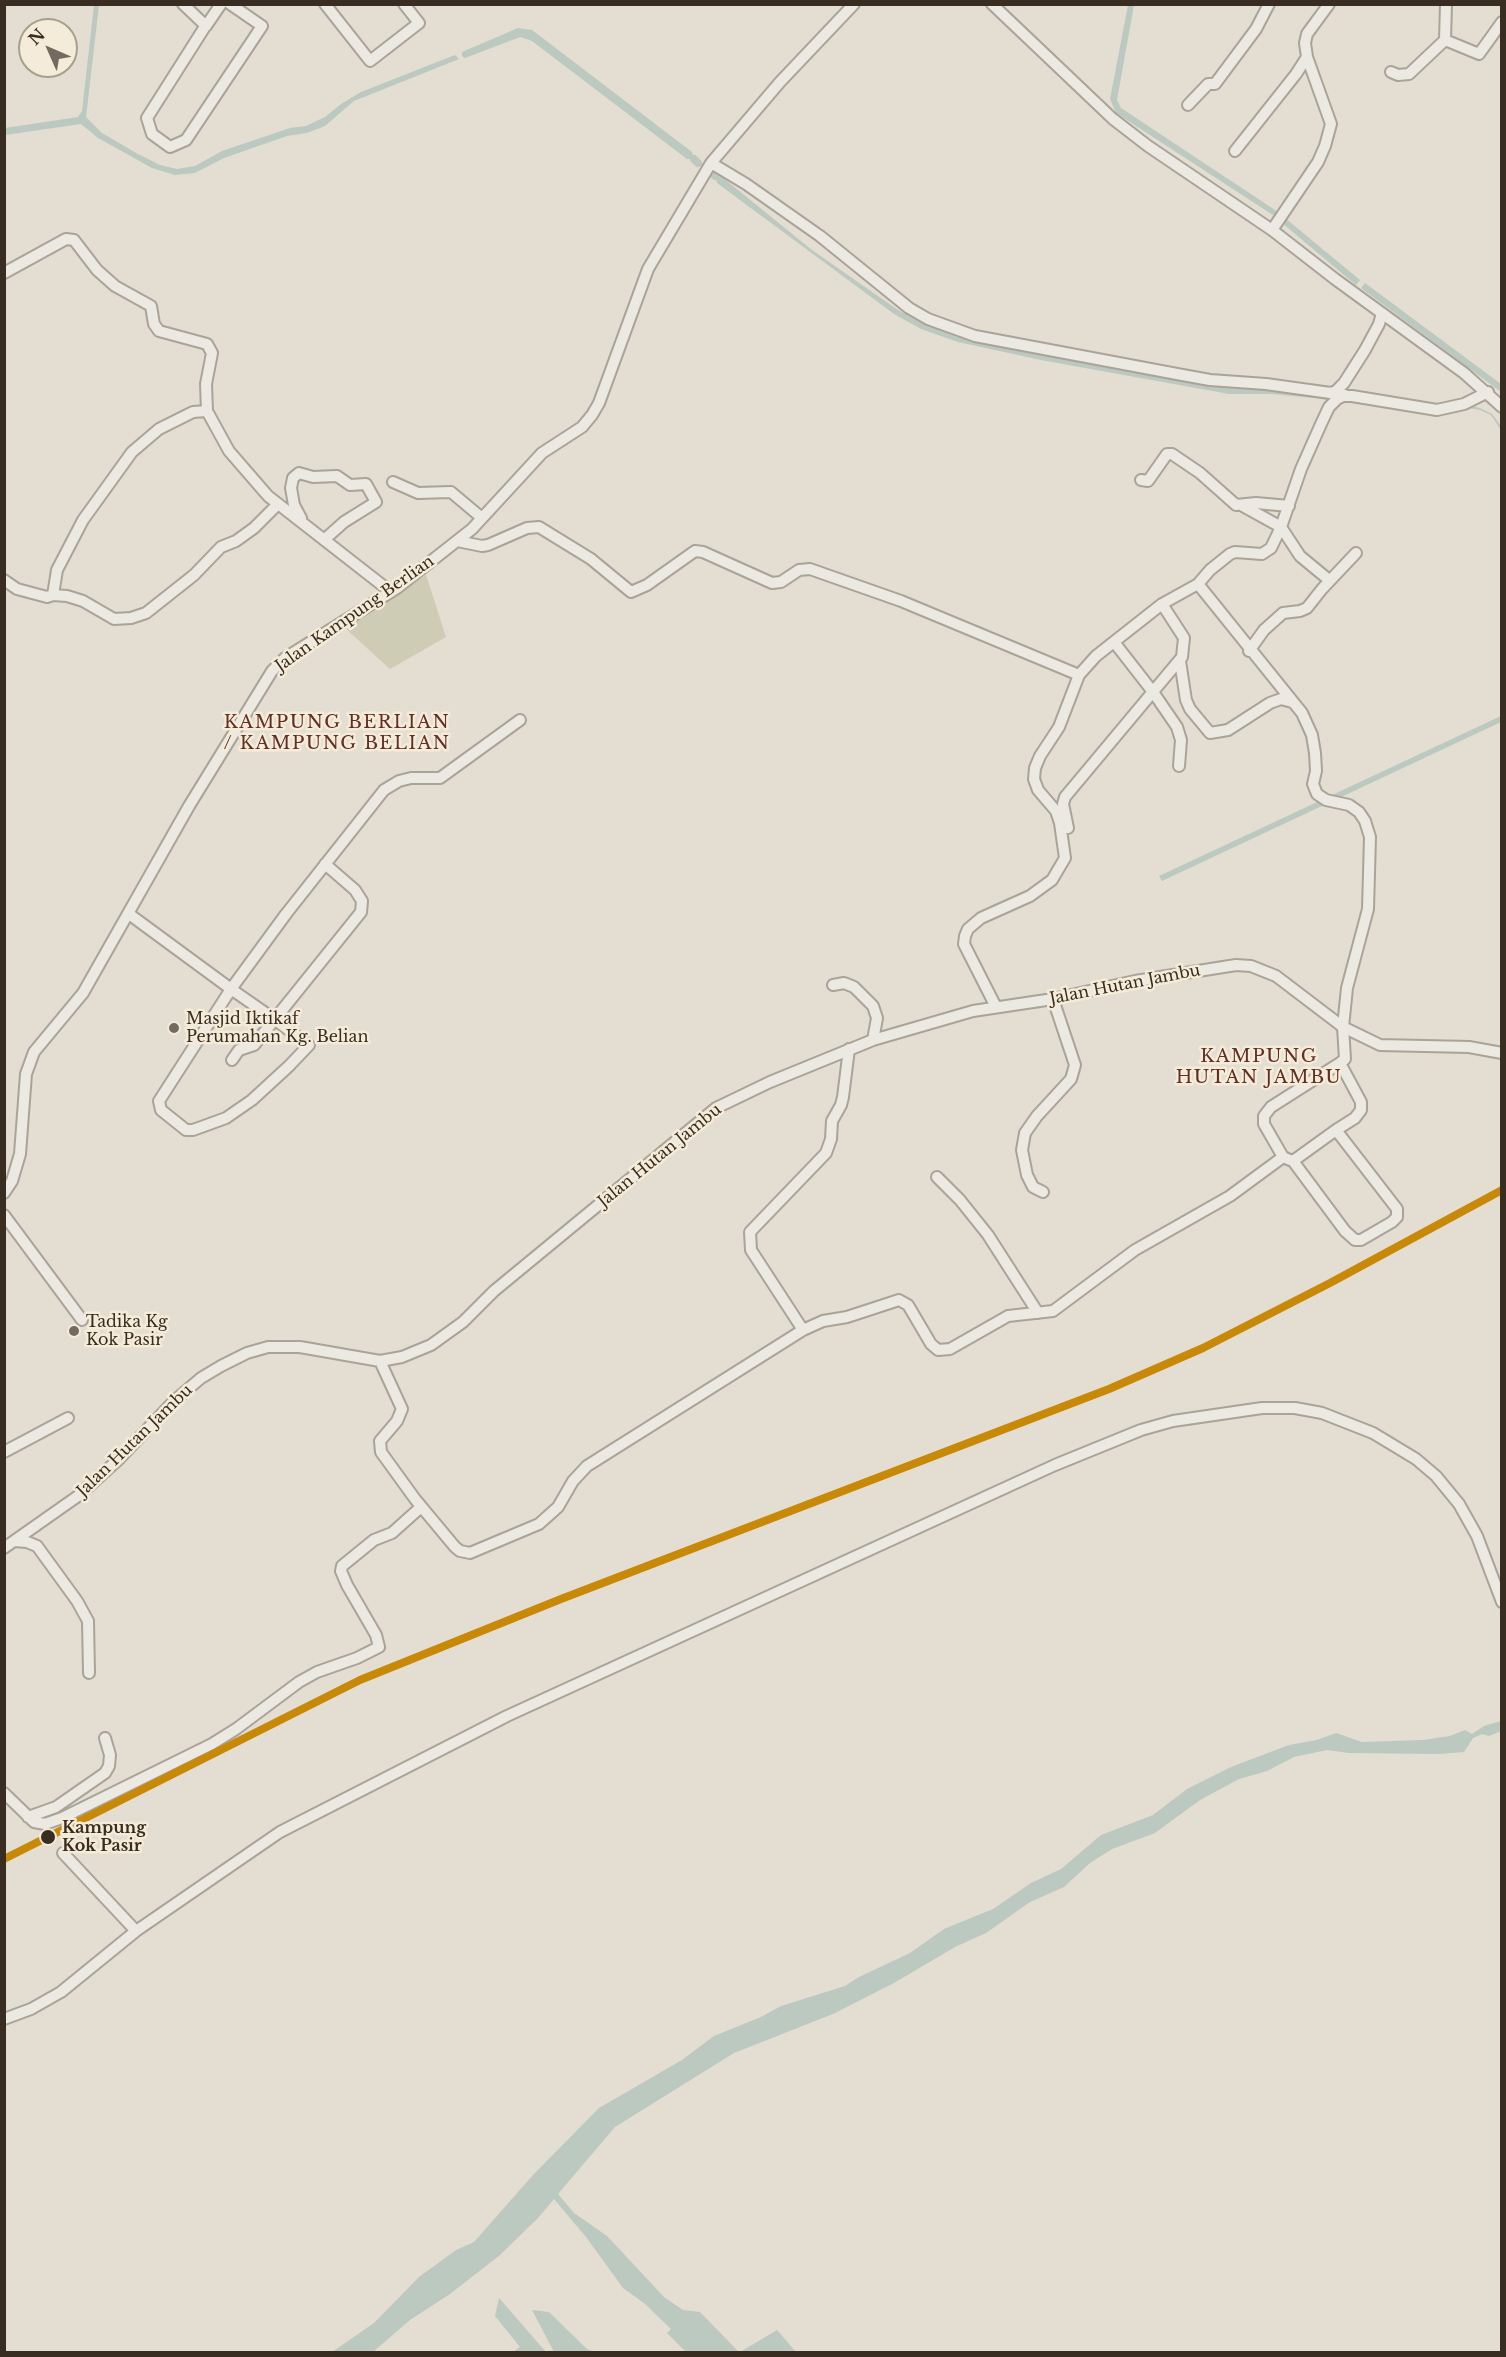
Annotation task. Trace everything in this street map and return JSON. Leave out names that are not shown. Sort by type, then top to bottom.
[{"type":"street","points":[[183,4],[206,25]]},
{"type":"street","points":[[221,4],[147,118],[152,134],[170,147],[186,140],[262,26],[230,4]]},
{"type":"street","points":[[326,4],[370,61],[419,24],[404,4]]},
{"type":"street","name":"Jalan Kampung Berlian","points":[[4,1193],[12,1181],[20,1154],[26,1074],[34,1052],[83,993],[189,806],[272,671],[285,658],[391,592],[457,541],[482,518],[542,453],[582,427],[599,403],[648,269],[711,163],[780,82],[854,4]]},
{"type":"street","points":[[993,4],[1113,119],[1272,230],[1464,373],[1488,392],[1502,407]]},
{"type":"street","points":[[1188,105],[1208,84],[1215,84],[1256,29],[1269,4]]},
{"type":"street","points":[[1272,230],[1318,162],[1331,124],[1307,57],[1305,43],[1307,34],[1329,4]]},
{"type":"street","points":[[1391,72],[1398,75],[1409,74],[1445,40],[1446,4]]},
{"type":"street","points":[[1445,40],[1479,54],[1502,22]]},
{"type":"street","points":[[1235,151],[1307,57]]},
{"type":"street","points":[[711,163],[746,184],[820,236],[909,308],[928,319],[975,336],[1199,378],[1266,384],[1338,397],[1437,410],[1464,404],[1488,392]]},
{"type":"street","points":[[4,273],[66,239],[74,240],[97,270],[115,286],[151,306],[154,324],[159,331],[209,347],[212,353],[206,384],[207,411],[229,451],[256,483],[278,504],[303,521],[391,592]]},
{"type":"street","points":[[1338,397],[1335,392],[1344,383],[1365,350],[1379,324],[1382,313]]},
{"type":"street","points":[[1065,858],[1056,811],[1038,790],[1034,780],[1035,768],[1040,756],[1059,728],[1079,675],[1096,656],[1162,604],[1198,584],[1210,570],[1230,554],[1234,552],[1256,555],[1266,552],[1275,542],[1301,469],[1321,424],[1338,397]]},
{"type":"street","points":[[53,595],[57,570],[83,520],[132,453],[159,429],[193,412],[207,411]]},
{"type":"street","points":[[1141,480],[1148,481],[1167,454],[1172,454],[1200,473],[1232,503],[1243,506],[1281,527],[1300,556],[1329,580]]},
{"type":"street","points":[[303,521],[294,505],[291,488],[293,478],[299,473],[313,477],[337,476],[351,485],[366,484],[376,502],[344,522],[326,539]]},
{"type":"street","points":[[393,482],[418,493],[451,492],[482,518]]},
{"type":"street","points":[[1243,506],[1256,503],[1289,506]]},
{"type":"street","points":[[4,580],[17,589],[47,597],[67,596],[83,601],[114,620],[146,614],[194,575],[221,547],[236,541],[254,528],[278,504]]},
{"type":"street","points":[[457,541],[482,546],[496,543],[527,528],[539,527],[591,560],[631,592],[647,585],[695,551],[703,552],[772,583],[781,582],[799,570],[810,569],[901,601],[1079,675]]},
{"type":"street","points":[[1250,651],[1271,623],[1283,613],[1304,610],[1356,553]]},
{"type":"street","points":[[1198,584],[1302,713],[1312,735],[1317,763],[1312,784],[1317,794],[1349,805],[1359,812],[1365,821],[1370,837],[1368,909],[1347,988],[1343,1028],[1345,1059],[1271,1107],[1264,1116],[1264,1124],[1288,1159],[1355,1240],[1361,1240],[1392,1222],[1397,1217],[1397,1209],[1336,1130]]},
{"type":"street","points":[[996,1007],[964,944],[965,936],[968,929],[981,918],[1012,905],[1041,888],[1060,870],[1065,858],[1068,828],[1063,804],[1065,797],[1154,692],[1179,661],[1184,651],[1184,638],[1162,604]]},
{"type":"street","points":[[1114,642],[1154,692],[1176,727],[1181,740],[1179,766]]},
{"type":"street","points":[[1179,661],[1186,700],[1190,709],[1210,734],[1228,730],[1270,703],[1281,699],[1292,702]]},
{"type":"street","points":[[129,914],[231,989],[309,1045],[252,1100],[226,1118],[193,1130],[181,1128],[161,1110],[159,1101],[231,989],[384,790],[399,781],[411,778],[440,778],[520,720]]},
{"type":"street","points":[[232,1060],[239,1050],[254,1045],[361,912],[362,901],[354,890],[325,864]]},
{"type":"street","name":"Jalan Hutan Jambu","points":[[9,1545],[78,1496],[174,1401],[201,1378],[238,1358],[268,1347],[330,1352],[380,1361],[417,1352],[446,1336],[494,1291],[716,1108],[770,1082],[873,1040],[996,1007],[1053,999],[1203,969],[1236,965],[1251,966],[1276,976],[1343,1028],[1380,1045],[1469,1047],[1502,1053]]},
{"type":"street","points":[[833,985],[844,983],[854,987],[873,1006],[877,1018],[873,1040]]},
{"type":"street","points":[[1043,1192],[1033,1187],[1027,1175],[1022,1150],[1024,1133],[1071,1078],[1075,1065],[1053,999]]},
{"type":"street","points":[[803,1330],[751,1250],[750,1232],[826,1153],[831,1139],[832,1121],[841,1105],[849,1049]]},
{"type":"street","points":[[380,1361],[402,1409],[398,1421],[380,1441],[381,1452],[421,1507],[455,1547],[470,1552],[539,1524],[558,1507],[573,1481],[587,1466],[803,1330],[899,1300],[908,1305],[931,1344],[943,1351],[1008,1317],[1017,1314],[1047,1313],[1062,1305],[1135,1250],[1230,1196],[1272,1167],[1355,1118],[1361,1110],[1361,1102],[1341,1063]]},
{"type":"street","points":[[937,1177],[960,1200],[988,1235],[1038,1313]]},
{"type":"street","points":[[4,1215],[82,1320]]},
{"type":"street","points":[[4,2019],[31,2009],[61,1992],[136,1931],[280,1832],[507,1716],[1055,1465],[1141,1430],[1173,1421],[1262,1408],[1295,1408],[1322,1413],[1373,1432],[1416,1459],[1436,1476],[1459,1504],[1477,1536],[1502,1602]]},
{"type":"street","points":[[4,1452],[68,1418]]},
{"type":"street","points":[[4,1793],[31,1820],[45,1824],[62,1818],[212,1744],[308,1677],[379,1647],[376,1635],[340,1571],[342,1566],[374,1540],[392,1533],[421,1507]]},
{"type":"street","points":[[9,1545],[27,1542],[37,1546],[77,1601],[88,1621],[89,1672]]},
{"type":"street","points":[[31,1820],[105,1773],[109,1766],[110,1755],[105,1738]]},
{"type":"street","points":[[63,1853],[136,1931]]},
{"type":"shaded area","points":[[94,5],[99,5],[86,117],[102,133],[138,154],[160,165],[177,169],[195,166],[222,151],[290,128],[306,126],[325,117],[361,92],[455,55],[459,59],[354,101],[325,126],[307,133],[287,136],[224,158],[195,173],[175,175],[152,168],[98,138],[81,124],[5,135],[5,128],[78,117],[82,111]]},
{"type":"shaded area","points":[[1128,5],[1134,5],[1117,100],[1121,108],[1278,212],[1276,217],[1116,113],[1110,99]]},
{"type":"shaded area","points":[[518,28],[532,30],[692,152],[694,159],[687,159],[532,41],[520,37],[465,58],[462,56],[462,52]]},
{"type":"shaded area","points":[[715,176],[722,177],[812,250],[898,310],[957,337],[1043,354],[1411,410],[1469,405],[1492,414],[1501,426],[1501,430],[1491,415],[1468,408],[1442,415],[1314,398],[1272,394],[1229,394],[1041,360],[958,342],[921,329],[894,314],[717,183]]},
{"type":"shaded area","points":[[1285,218],[1360,280],[1356,285],[1282,223]]},
{"type":"shaded area","points":[[1365,283],[1501,384],[1501,392],[1361,288]]},
{"type":"shaded area","points":[[426,575],[446,637],[390,669],[344,627]]},
{"type":"shaded area","points":[[1501,716],[1501,722],[1162,881],[1159,876]]},
{"type":"shaded area","points":[[1501,1721],[1501,1731],[1489,1736],[1482,1734],[1473,1738],[1464,1752],[1349,1753],[1327,1750],[1294,1757],[1267,1771],[1239,1779],[1200,1800],[1155,1833],[1112,1849],[1090,1863],[1064,1887],[1030,1902],[986,1933],[955,1947],[894,1983],[833,2014],[734,2053],[615,2127],[558,2194],[574,2213],[607,2236],[664,2297],[683,2310],[700,2312],[739,2352],[686,2352],[667,2333],[671,2329],[644,2303],[623,2288],[586,2237],[554,2199],[500,2255],[450,2294],[410,2320],[373,2352],[332,2352],[374,2323],[419,2277],[456,2250],[474,2242],[533,2175],[599,2108],[682,2060],[714,2036],[761,2017],[781,2006],[845,1986],[910,1953],[944,1929],[993,1909],[1031,1883],[1061,1869],[1101,1835],[1153,1815],[1187,1789],[1231,1767],[1289,1745],[1317,1740],[1336,1733],[1362,1742],[1423,1740],[1450,1736],[1465,1730],[1472,1734],[1484,1726]]},
{"type":"shaded area","points":[[499,2298],[546,2352],[513,2352],[520,2347],[495,2316]]},
{"type":"shaded area","points":[[532,2310],[549,2312],[587,2349],[594,2352],[554,2352]]},
{"type":"shaded area","points":[[777,2330],[796,2352],[740,2352]]},
{"type":"waterway","points":[[694,159],[698,163]]},
{"type":"waterway","points":[[710,172],[715,176]]},
{"type":"transit line","points":[[4,1859],[360,1680],[561,1599],[1109,1389],[1203,1348],[1330,1283],[1502,1190]]},
{"type":"place","name":"Masjid Iktikaf Perumahan Kg. Belian","points":[[174,1028]]},
{"type":"place","name":"Tadika Kg Kok Pasir","points":[[74,1331]]},
{"type":"place","name":"Kampung Kok Pasir","points":[[48,1837]]},
{"type":"district","name":"KAMPUNG BERLIAN / KAMPUNG BELIAN","points":[[337,733]]},
{"type":"district","name":"KAMPUNG HUTAN JAMBU","points":[[1259,1067]]}]
